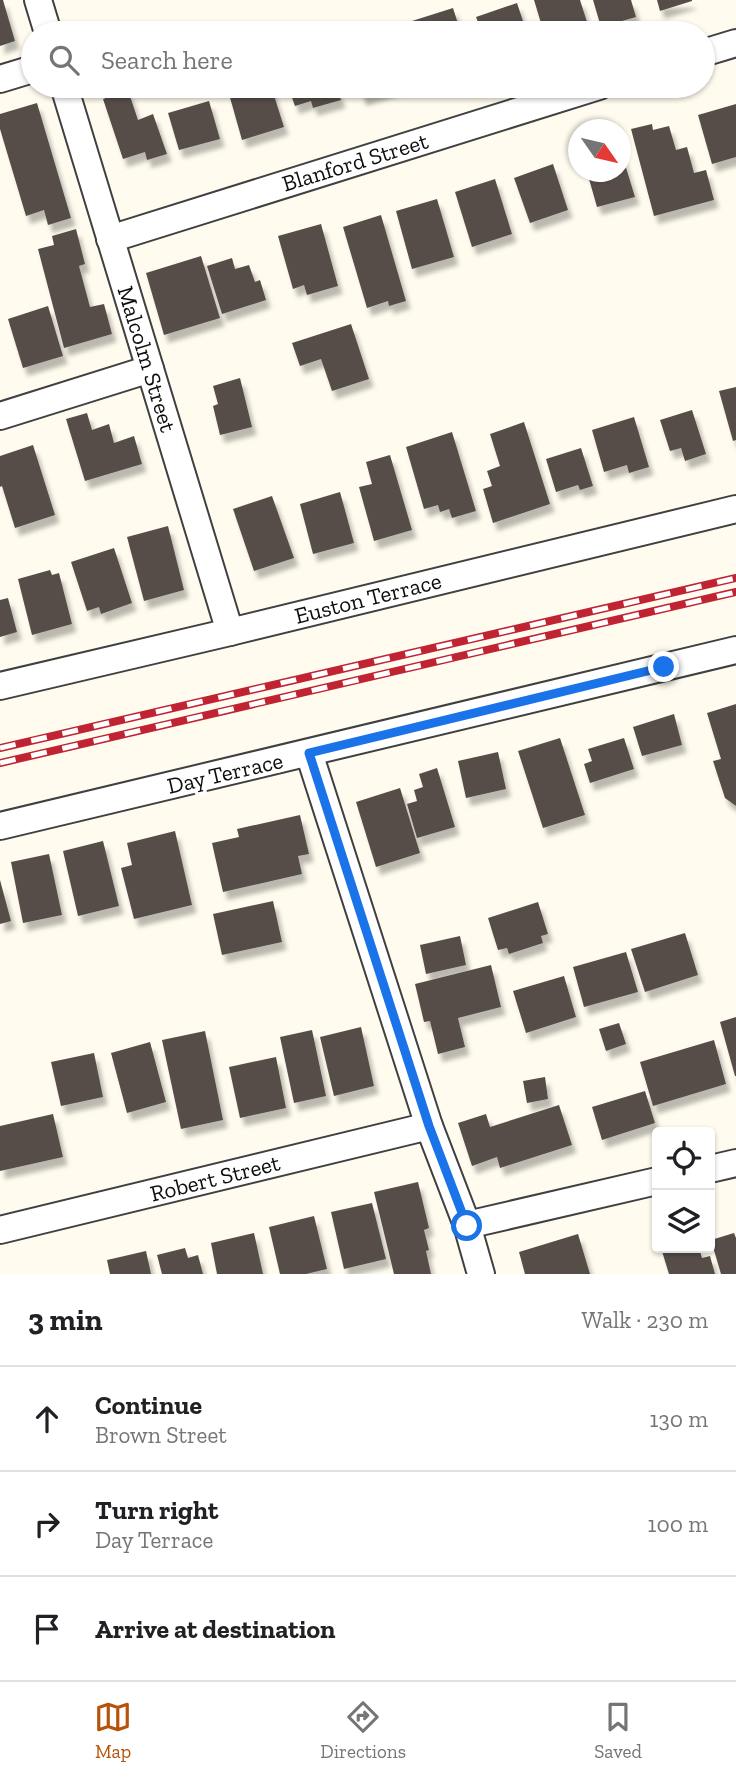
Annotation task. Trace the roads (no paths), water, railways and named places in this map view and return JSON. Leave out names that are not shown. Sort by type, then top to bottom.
[{"type":"street","points":[[38,0],[44,21]]},
{"type":"street","points":[[715,49],[736,43]]},
{"type":"street","points":[[0,79],[21,73]]},
{"type":"street","name":"Malcolm Street","points":[[68,98],[230,632]]},
{"type":"street","name":"Blanford Street","points":[[110,239],[561,98]]},
{"type":"street","points":[[0,416],[150,369]]},
{"type":"street","name":"Euston Terrace","points":[[0,686],[736,509]]},
{"type":"street","name":"Day Terrace","points":[[0,826],[736,650]]},
{"type":"street","points":[[309,753],[429,1126],[467,1226],[481,1274]]},
{"type":"street","name":"Robert Street","points":[[0,1230],[429,1126]]},
{"type":"street","points":[[715,1168],[736,1163]]},
{"type":"street","points":[[467,1226],[652,1182]]},
{"type":"railway","points":[[0,748],[736,578]]},
{"type":"railway","points":[[0,763],[736,592]]}]
